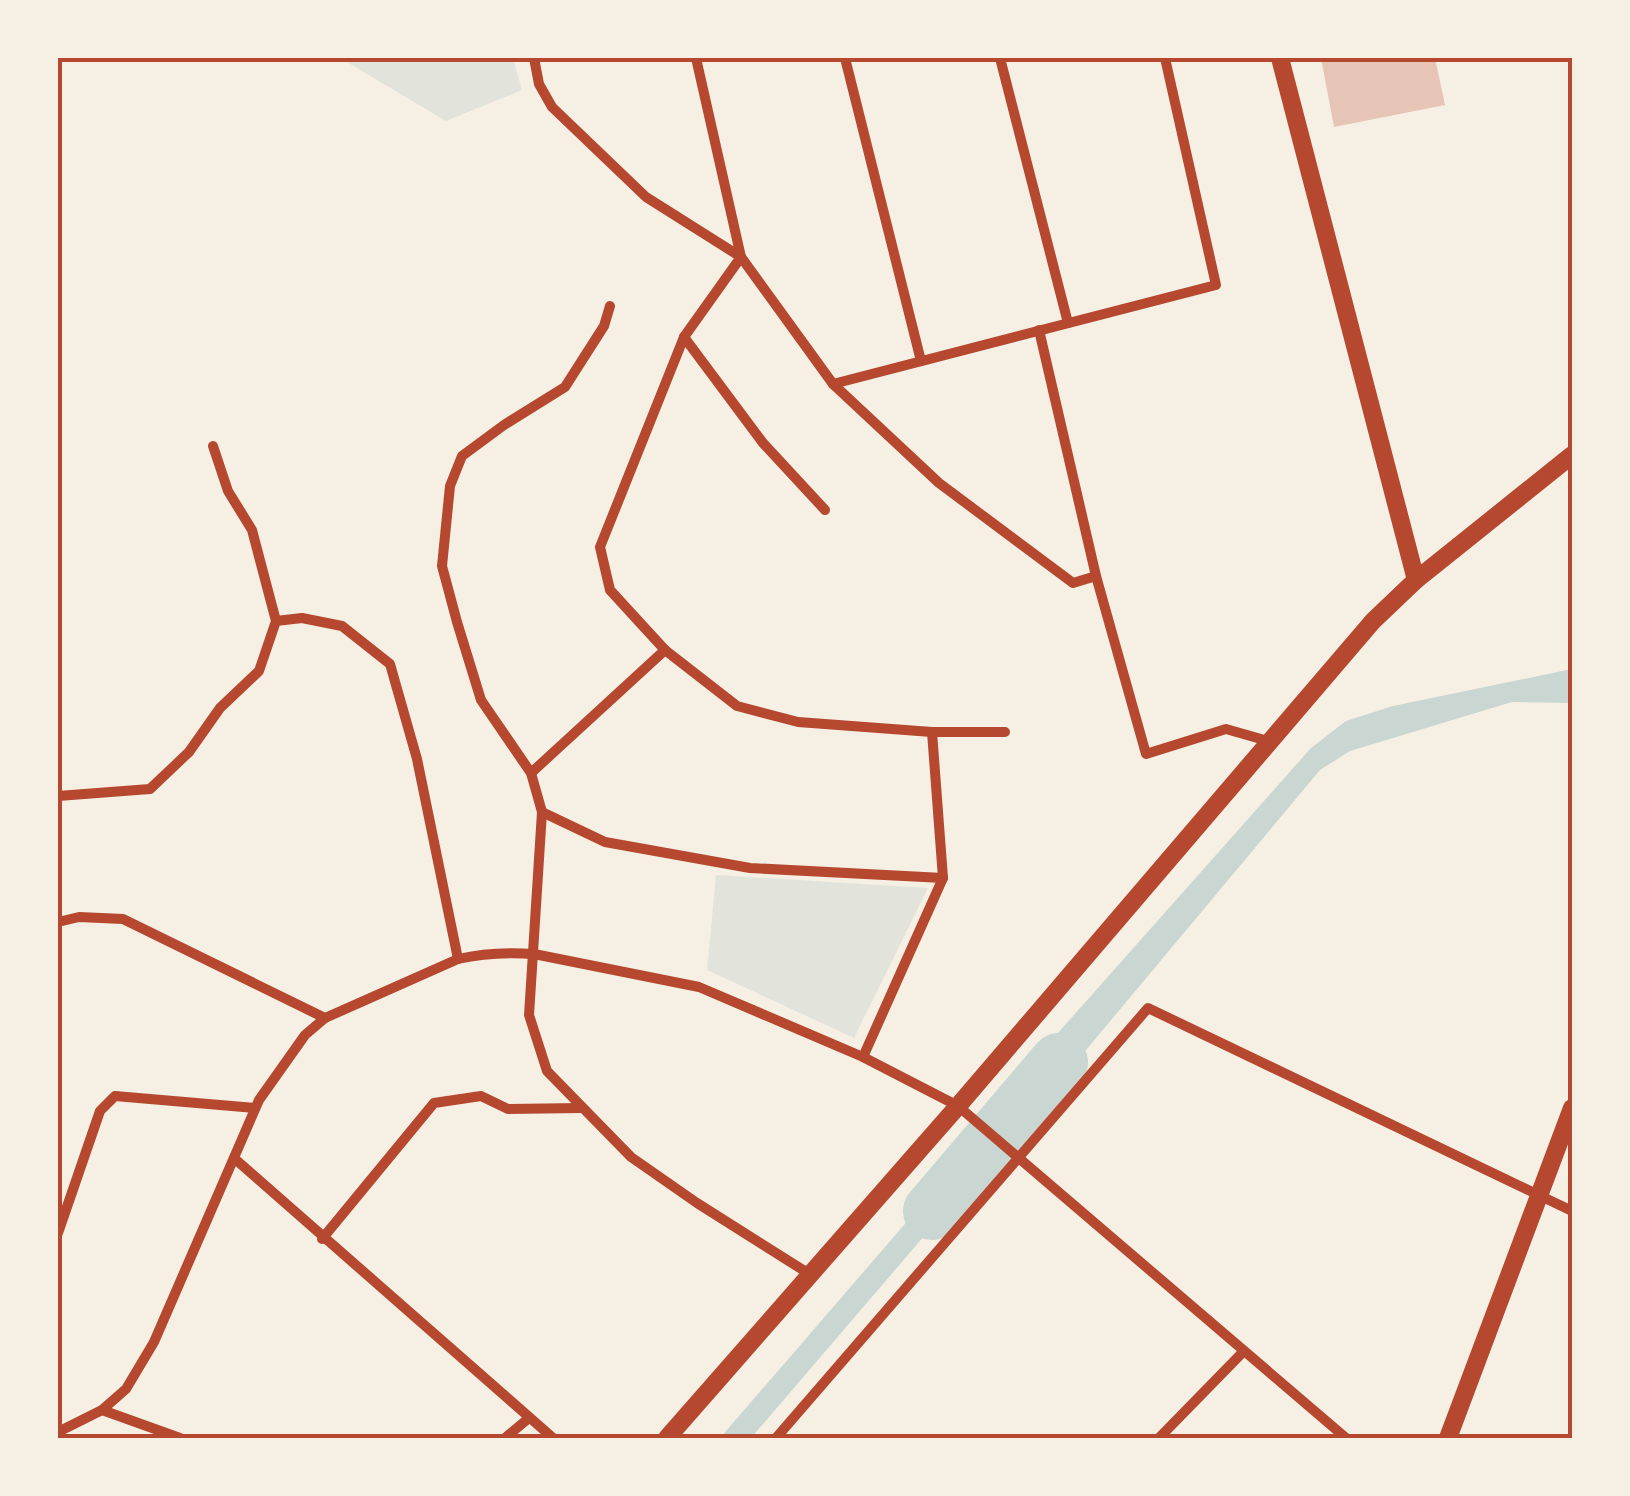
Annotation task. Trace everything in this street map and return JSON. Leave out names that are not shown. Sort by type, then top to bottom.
[{"type":"street","points":[[534,58],[540,84],[552,107],[646,197],[741,257],[832,384],[939,483],[1073,583],[1096,576]]},
{"type":"street","points":[[696,58],[741,257],[684,337],[600,547],[610,590],[665,650],[737,706],[798,722],[932,732],[1005,732]]},
{"type":"street","points":[[845,58],[921,361]]},
{"type":"street","points":[[1000,58],[1068,322]]},
{"type":"street","points":[[832,384],[1216,286],[1165,58]]},
{"type":"street","points":[[1280,58],[1416,580]]},
{"type":"street","points":[[610,306],[604,326],[566,387],[462,456],[450,486],[442,566],[457,622],[482,700],[531,773],[542,812],[529,1015],[547,1071],[580,1108],[644,1166],[697,1204],[812,1275]]},
{"type":"street","points":[[1039,330],[1096,576],[1146,754],[1226,729],[1268,741]]},
{"type":"street","points":[[684,337],[763,443],[825,510]]},
{"type":"street","points":[[58,796],[150,789],[189,752],[220,708],[259,671],[276,620],[252,530],[228,491],[214,446]]},
{"type":"street","points":[[667,1438],[965,1112],[1268,741],[1373,621],[1416,580],[1572,454]]},
{"type":"street","points":[[276,620],[302,618],[342,626],[390,664],[418,759],[458,959]]},
{"type":"street","points":[[531,773],[665,650]]},
{"type":"street","points":[[863,1057],[943,878],[932,732]]},
{"type":"street","points":[[542,812],[605,842],[750,868],[943,878]]},
{"type":"street","points":[[58,922],[80,917],[123,919],[325,1018]]},
{"type":"street","points":[[58,1432],[102,1410],[126,1389],[154,1342],[255,1108],[306,1035],[325,1018],[458,959],[480,954],[534,954],[699,987],[863,1057],[965,1112],[1346,1438]]},
{"type":"street","points":[[776,1438],[1148,1008],[1572,1210]]},
{"type":"street","points":[[58,1233],[100,1111],[116,1096],[255,1108]]},
{"type":"street","points":[[322,1239],[434,1103],[481,1096],[508,1108],[580,1108]]},
{"type":"street","points":[[1448,1438],[1572,1108]]},
{"type":"street","points":[[234,1159],[553,1438]]},
{"type":"street","points":[[1159,1438],[1243,1352]]},
{"type":"street","points":[[102,1410],[180,1438]]},
{"type":"street","points":[[505,1438],[529,1418]]},
{"type":"shaded area","points":[[340,58],[513,58],[522,90],[446,121]]},
{"type":"shaded area","points":[[1572,669],[1572,703],[1512,702],[1350,751],[1320,770],[1020,1129],[994,1105],[1311,748],[1346,721],[1393,706]]},
{"type":"shaded area","points":[[716,875],[928,888],[854,1038],[707,970]]},
{"type":"shaded area","points":[[974,1144],[991,1158],[751,1438],[720,1438]]},
{"type":"building","points":[[1321,58],[1435,58],[1445,105],[1334,127]]},
{"type":"waterway","points":[[932,1211],[1059,1062]]}]
